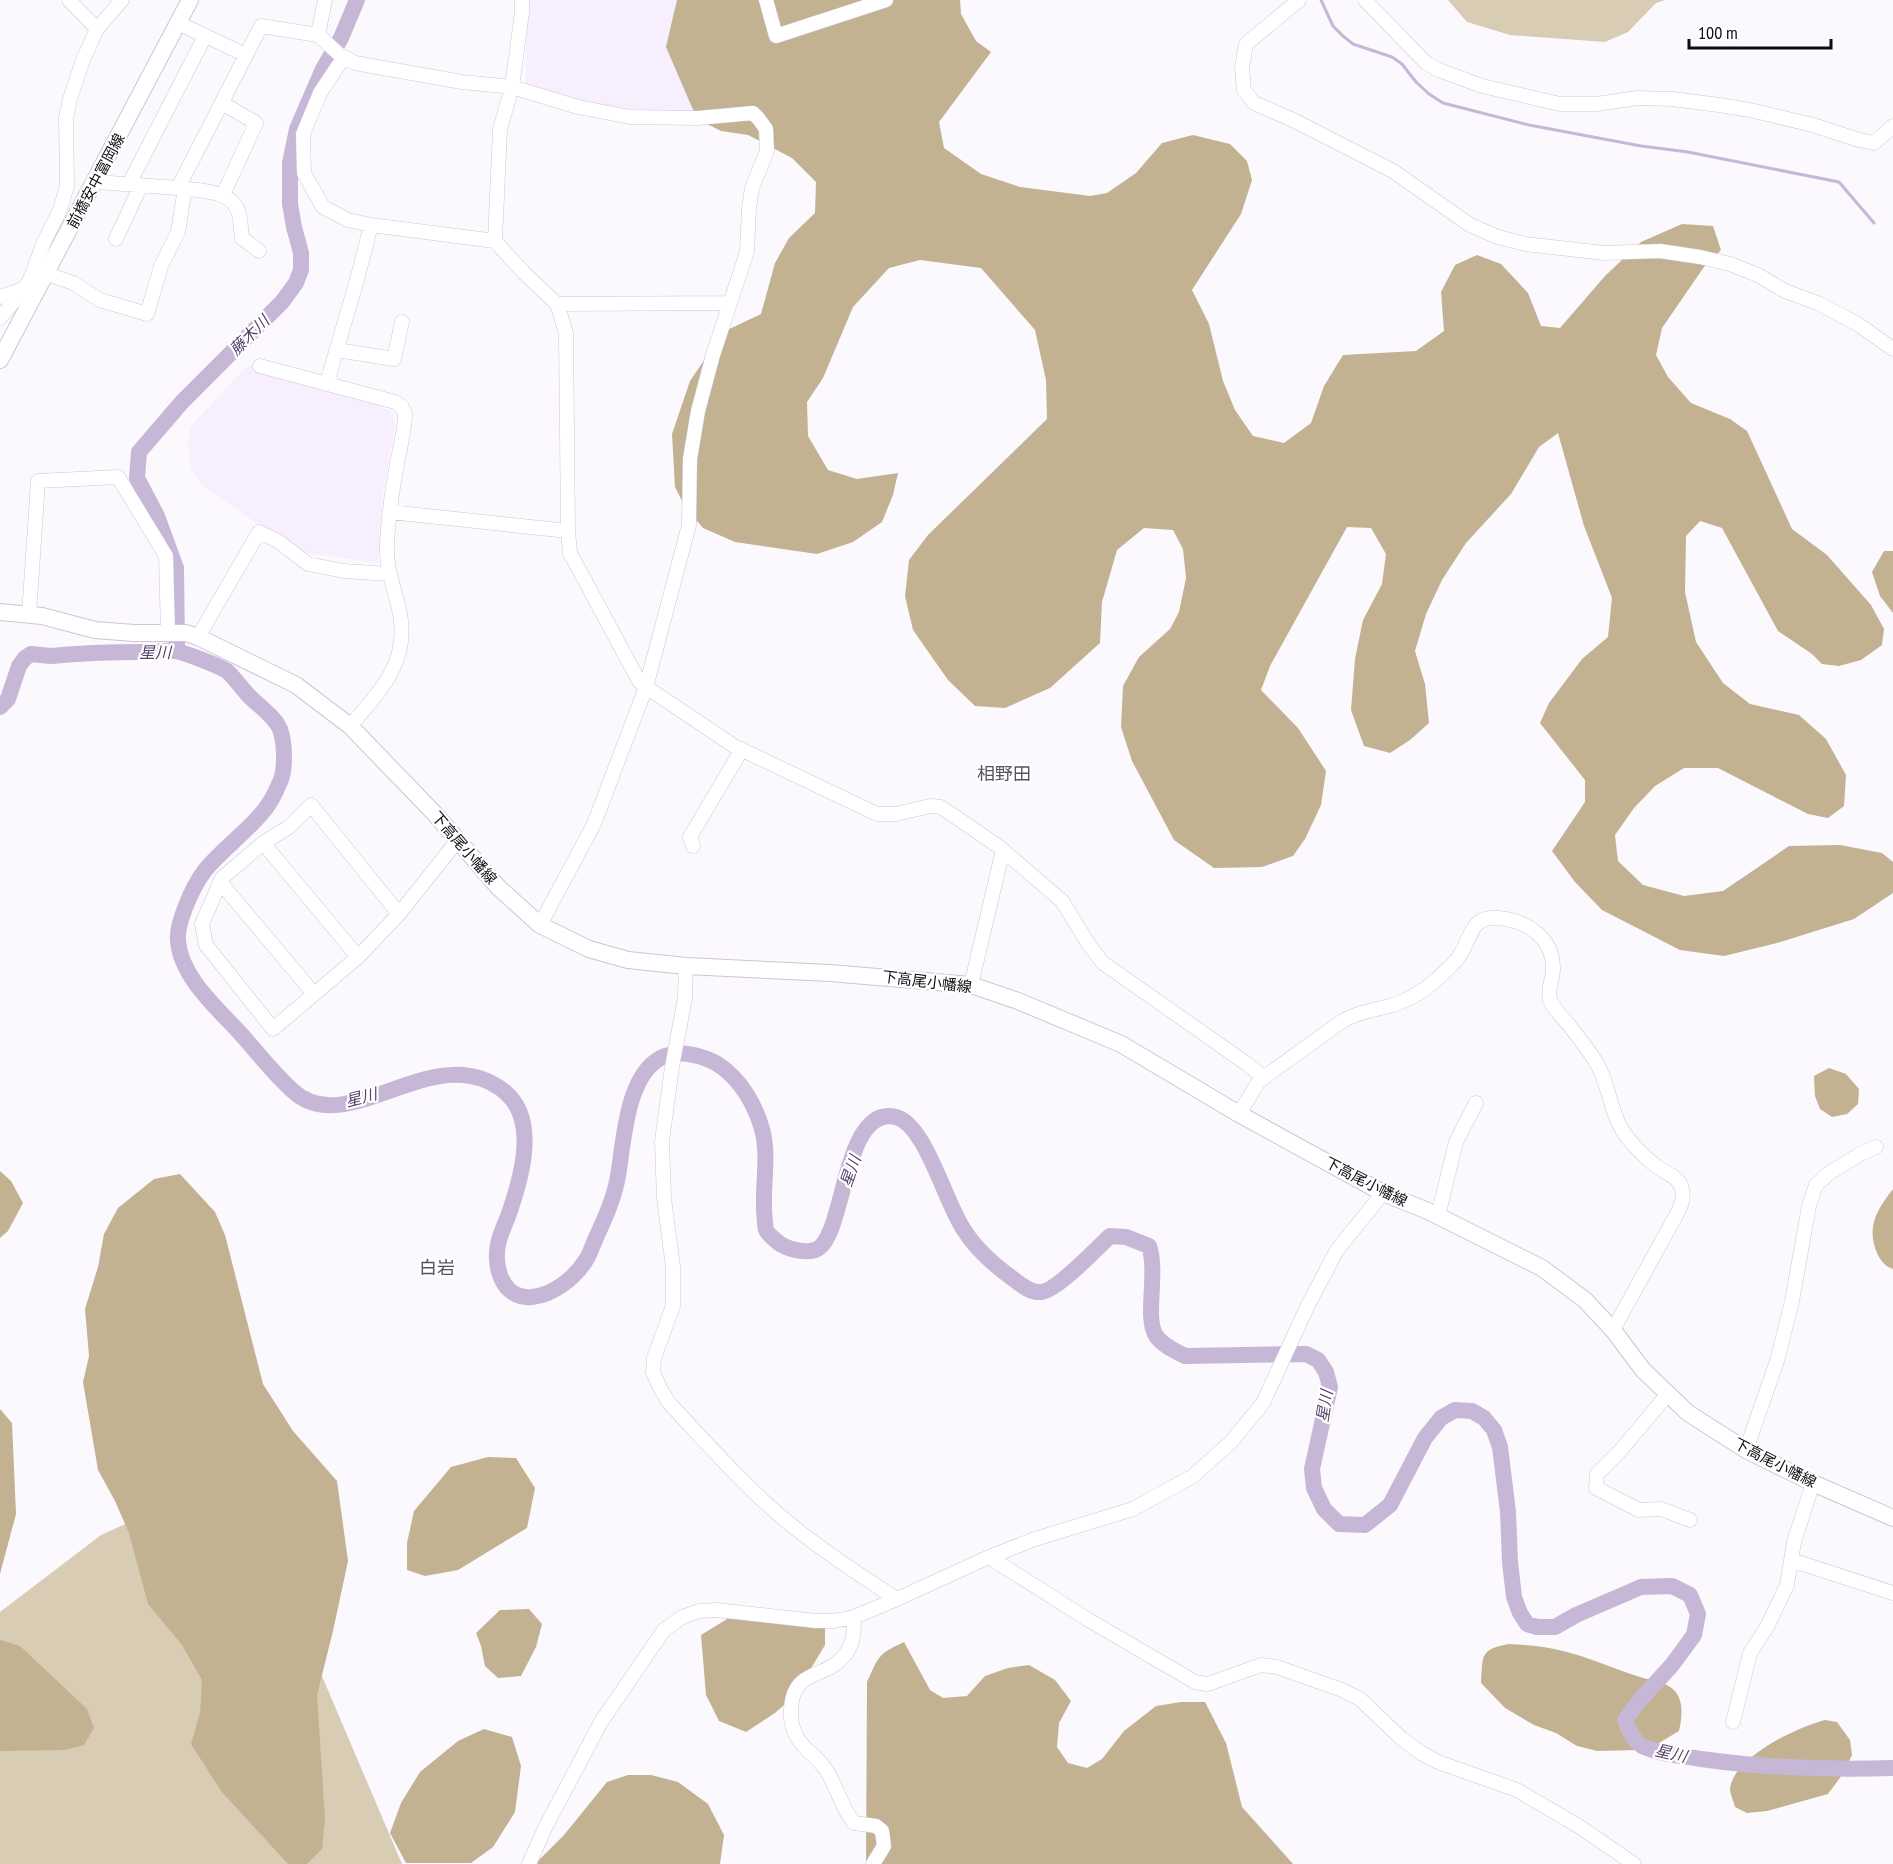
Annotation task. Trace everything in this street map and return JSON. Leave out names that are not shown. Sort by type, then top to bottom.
[{"type":"main road","name":"前橋安中富岡線","points":[[0,360],[30,291],[47,274],[190,0]]},
{"type":"main road","name":"下高尾小幡線","points":[[0,612],[42,616],[95,630],[181,634],[296,685],[350,726],[435,814],[498,887],[540,925],[589,949],[628,960],[686,966],[830,973],[971,985],[1018,1001],[1120,1044],[1239,1114],[1383,1193],[1438,1216],[1542,1268],[1585,1300],[1613,1330],[1643,1370],[1688,1413],[1746,1450],[1813,1483],[1893,1518]]},
{"type":"street","points":[[69,0],[97,29]]},
{"type":"street","points":[[0,318],[30,291],[31,277],[44,242],[60,210],[67,186],[66,118],[83,60],[97,29],[122,0]]},
{"type":"street","points":[[318,35],[325,0]]},
{"type":"street","points":[[495,241],[500,129],[512,87],[522,0]]},
{"type":"street","points":[[766,0],[776,36],[886,0]]},
{"type":"street","points":[[1299,0],[1246,44],[1242,68],[1244,90],[1254,103],[1293,120],[1393,171],[1470,225],[1498,237],[1525,244],[1604,253],[1660,251],[1730,264],[1785,291],[1820,304],[1858,325],[1893,349]]},
{"type":"street","points":[[1365,0],[1426,63],[1482,86],[1530,98],[1560,104],[1597,104],[1637,98],[1672,99],[1719,105],[1814,125],[1874,143],[1893,126]]},
{"type":"street","points":[[178,23],[246,55]]},
{"type":"street","points":[[47,274],[73,283],[100,300],[147,314],[161,266],[178,232],[181,188],[261,26],[318,35],[342,56],[356,63],[462,82],[512,87],[578,107],[630,117],[698,118],[753,113],[758,118],[766,129],[767,151],[752,188],[747,252],[713,355],[698,411],[690,459],[689,525],[646,687],[594,824],[540,925]]},
{"type":"street","points":[[116,239],[135,184],[205,36]]},
{"type":"street","points":[[342,56],[320,93],[303,134],[304,173],[323,207],[348,220],[371,225],[495,241],[556,304],[566,333],[570,553],[639,681],[672,706],[742,749],[877,814],[896,814],[930,806],[942,807],[1003,850],[1062,901],[1103,963],[1237,1057],[1263,1078]]},
{"type":"street","points":[[222,103],[256,123],[223,195]]},
{"type":"street","points":[[96,182],[181,188],[223,195],[234,202],[239,214],[242,238],[259,251]]},
{"type":"street","points":[[327,383],[371,225]]},
{"type":"street","points":[[0,297],[30,291]]},
{"type":"street","points":[[556,304],[730,303]]},
{"type":"street","points":[[337,350],[394,359],[402,322]]},
{"type":"street","points":[[260,366],[395,402],[404,410],[405,419],[390,512],[387,549],[388,573],[399,611],[402,637],[397,662],[386,683],[350,726]]},
{"type":"street","points":[[29,615],[38,481],[118,477],[166,556],[181,634]]},
{"type":"street","points":[[390,512],[568,531]]},
{"type":"street","points":[[181,634],[259,532],[278,541],[308,564],[344,571],[388,573]]},
{"type":"street","points":[[693,846],[690,837],[742,749]]},
{"type":"street","points":[[399,914],[311,806],[222,878],[202,924],[206,945],[273,1029],[358,957],[399,914],[457,841]]},
{"type":"street","points":[[263,843],[358,957]]},
{"type":"street","points":[[971,985],[1003,850]]},
{"type":"street","points":[[220,882],[314,994]]},
{"type":"street","points":[[1239,1114],[1259,1081],[1351,1015],[1393,1005],[1432,983],[1456,961],[1464,950],[1474,927],[1483,919],[1500,918],[1519,922],[1533,930],[1543,940],[1552,955],[1553,970],[1549,998],[1598,1064],[1616,1119],[1625,1135],[1658,1168],[1677,1179],[1682,1189],[1682,1204],[1613,1330]]},
{"type":"street","points":[[686,966],[685,998],[672,1067],[662,1141],[664,1199],[673,1267],[673,1306],[654,1358],[653,1372],[669,1403],[744,1483],[830,1556],[897,1599]]},
{"type":"street","points":[[1438,1216],[1456,1142],[1476,1103]]},
{"type":"street","points":[[1746,1450],[1777,1361],[1792,1301],[1809,1206],[1816,1185],[1828,1174],[1876,1147]]},
{"type":"street","points":[[529,1864],[546,1826],[601,1722],[664,1630],[682,1617],[699,1611],[717,1610],[816,1621],[834,1621],[854,1617],[1035,1539],[1133,1509],[1193,1476],[1231,1442],[1263,1403],[1308,1305],[1337,1250],[1383,1193]]},
{"type":"street","points":[[1668,1394],[1620,1451],[1597,1474],[1596,1488],[1639,1510],[1661,1509],[1690,1520]]},
{"type":"street","points":[[1733,1722],[1750,1653],[1767,1627],[1787,1585],[1794,1542],[1813,1483]]},
{"type":"street","points":[[990,1557],[1087,1619],[1195,1682],[1208,1684],[1261,1665],[1277,1667],[1342,1690],[1360,1699],[1402,1739],[1421,1753],[1438,1762],[1517,1790],[1580,1827],[1635,1864]]},
{"type":"street","points":[[1791,1560],[1893,1593]]},
{"type":"street","points":[[854,1617],[854,1638],[849,1648],[838,1662],[796,1686],[790,1714],[792,1730],[800,1742],[825,1767],[849,1818],[854,1823],[876,1826],[882,1831],[884,1846],[873,1864]]},
{"type":"shaded area","points":[[527,0],[729,0],[720,110],[652,112],[523,98],[526,85]]},
{"type":"shaded area","points":[[677,0],[960,0],[961,14],[976,41],[991,52],[939,122],[944,148],[981,174],[1020,187],[1090,196],[1107,193],[1136,173],[1162,143],[1193,135],[1230,144],[1247,161],[1252,180],[1241,214],[1192,290],[1209,324],[1223,381],[1235,410],[1253,436],[1284,443],[1311,423],[1324,386],[1343,355],[1416,351],[1444,331],[1441,292],[1455,265],[1477,255],[1501,264],[1528,293],[1541,326],[1560,328],[1605,276],[1641,242],[1682,224],[1713,226],[1721,250],[1704,267],[1662,328],[1656,355],[1668,377],[1691,403],[1730,419],[1747,431],[1792,529],[1827,555],[1871,605],[1884,629],[1882,645],[1861,660],[1839,666],[1822,664],[1812,654],[1778,631],[1722,528],[1700,521],[1686,536],[1685,592],[1696,642],[1723,683],[1750,704],[1799,715],[1826,739],[1846,775],[1844,806],[1828,818],[1808,814],[1718,768],[1684,768],[1655,786],[1634,808],[1615,835],[1618,861],[1643,885],[1684,896],[1723,891],[1789,846],[1840,845],[1882,853],[1893,862],[1893,893],[1854,919],[1777,943],[1724,956],[1680,950],[1602,910],[1575,882],[1552,851],[1585,802],[1585,780],[1540,723],[1549,703],[1582,659],[1608,637],[1612,598],[1584,526],[1558,433],[1539,447],[1511,494],[1466,543],[1442,580],[1426,614],[1415,651],[1425,684],[1429,723],[1410,740],[1390,753],[1364,746],[1351,710],[1355,659],[1363,620],[1382,584],[1386,554],[1371,528],[1347,527],[1270,666],[1261,690],[1298,728],[1326,771],[1321,805],[1305,839],[1293,856],[1262,867],[1214,868],[1174,840],[1132,761],[1121,727],[1123,686],[1139,657],[1170,629],[1179,612],[1186,578],[1183,549],[1173,530],[1144,528],[1117,550],[1102,602],[1100,643],[1050,688],[1005,708],[975,706],[948,680],[913,630],[905,596],[909,560],[928,535],[1047,419],[1046,380],[1035,330],[981,268],[920,260],[889,268],[853,307],[823,378],[807,402],[808,436],[828,470],[857,479],[898,473],[893,495],[882,522],[853,542],[817,554],[735,542],[703,528],[685,507],[675,487],[672,434],[690,381],[723,332],[761,314],[775,263],[789,238],[815,213],[816,182],[792,158],[748,135],[721,131],[697,119],[666,47]]},
{"type":"shaded area","points":[[1448,0],[1665,0],[1656,3],[1628,32],[1605,42],[1510,35],[1467,22]]},
{"type":"shaded area","points":[[248,365],[370,401],[392,411],[395,424],[383,493],[378,563],[308,553],[267,531],[202,485],[191,468],[188,442],[190,427]]},
{"type":"shaded area","points":[[1884,551],[1893,551],[1893,613],[1880,596],[1872,572]]},
{"type":"shaded area","points":[[1829,1068],[1846,1074],[1859,1089],[1858,1104],[1847,1114],[1832,1117],[1820,1109],[1815,1096],[1814,1076]]},
{"type":"shaded area","points":[[0,1171],[11,1181],[23,1203],[8,1231],[0,1238]]},
{"type":"shaded area","points":[[180,1174],[215,1212],[225,1235],[263,1384],[293,1431],[337,1481],[348,1561],[317,1695],[325,1819],[322,1849],[307,1864],[288,1864],[221,1791],[191,1744],[200,1713],[202,1680],[182,1645],[148,1604],[129,1533],[98,1470],[83,1382],[89,1356],[85,1309],[98,1267],[104,1234],[118,1208],[154,1179]]},
{"type":"shaded area","points":[[1893,1189],[1893,1269],[1878,1256],[1874,1243],[1873,1226],[1878,1211]]},
{"type":"shaded area","points":[[0,1409],[12,1423],[16,1514],[0,1574]]},
{"type":"shaded area","points":[[488,1457],[516,1458],[535,1488],[527,1528],[458,1570],[425,1576],[407,1570],[407,1543],[414,1511],[451,1467]]},
{"type":"shaded area","points":[[236,1474],[402,1864],[0,1864],[0,1612],[101,1535]]},
{"type":"shaded area","points":[[529,1609],[542,1624],[536,1647],[521,1676],[498,1678],[485,1666],[476,1633],[500,1610]]},
{"type":"shaded area","points":[[732,1616],[825,1627],[825,1645],[795,1695],[775,1713],[746,1732],[719,1721],[706,1695],[701,1635]]},
{"type":"shaded area","points":[[0,1640],[20,1646],[87,1709],[94,1728],[84,1745],[65,1750],[0,1751]]},
{"type":"shaded area","points":[[904,1642],[930,1690],[943,1698],[967,1696],[985,1676],[1008,1668],[1029,1665],[1055,1680],[1071,1701],[1059,1723],[1057,1747],[1068,1763],[1087,1768],[1102,1759],[1124,1731],[1156,1706],[1181,1702],[1205,1702],[1226,1743],[1242,1807],[1293,1864],[866,1864],[867,1682],[880,1657]]},
{"type":"shaded area","points":[[1508,1644],[1563,1651],[1667,1685],[1675,1691],[1680,1700],[1679,1731],[1641,1750],[1597,1751],[1577,1746],[1556,1733],[1534,1725],[1505,1708],[1481,1683],[1484,1656],[1492,1649]]},
{"type":"shaded area","points":[[1825,1720],[1837,1722],[1850,1740],[1852,1755],[1842,1775],[1828,1794],[1767,1811],[1747,1813],[1735,1807],[1730,1789],[1734,1777],[1742,1766],[1768,1745],[1784,1736]]},
{"type":"shaded area","points":[[484,1729],[512,1737],[521,1766],[515,1812],[493,1847],[471,1863],[406,1863],[390,1833],[401,1803],[420,1772],[458,1741]]},
{"type":"shaded area","points":[[628,1775],[651,1775],[678,1782],[708,1804],[724,1835],[720,1864],[535,1864],[564,1835],[607,1782]]},
{"type":"waterway","name":"藤木川","points":[[177,647],[176,568],[157,516],[137,478],[139,452],[182,402],[282,302],[296,283],[301,270],[301,253],[290,204],[290,163],[297,129],[357,0]]},
{"type":"waterway","points":[[1321,0],[1333,26],[1343,36],[1353,44],[1392,57],[1402,64],[1429,94],[1443,103],[1529,125],[1641,146],[1688,152],[1839,182],[1874,223]]},
{"type":"waterway","name":"星川","points":[[0,707],[8,699],[19,666],[31,654],[51,656],[171,651],[193,656],[227,671],[274,720],[280,729],[283,742],[284,765],[281,779],[265,810],[213,862],[194,888],[178,933],[181,954],[186,967],[201,991],[279,1077],[293,1091],[315,1103],[340,1105],[366,1099],[422,1080],[451,1075],[478,1078],[505,1092],[516,1104],[522,1119],[524,1135],[521,1171],[497,1250],[498,1270],[513,1293],[532,1297],[548,1293],[570,1279],[586,1260],[614,1193],[625,1127],[635,1092],[642,1076],[652,1064],[665,1056],[686,1054],[713,1062],[734,1077],[746,1093],[759,1120],[764,1138],[766,1230],[780,1244],[794,1250],[815,1250],[825,1241],[833,1224],[854,1151],[864,1131],[878,1119],[896,1117],[907,1123],[917,1135],[935,1167],[957,1218],[969,1237],[992,1262],[1025,1288],[1037,1292],[1048,1290],[1087,1259],[1110,1236],[1126,1237],[1149,1246],[1152,1268],[1152,1326],[1157,1338],[1168,1347],[1185,1356],[1306,1354],[1318,1360],[1326,1372],[1330,1387],[1312,1469],[1314,1488],[1324,1509],[1339,1524],[1365,1525],[1390,1505],[1425,1438],[1441,1418],[1455,1410],[1472,1411],[1484,1418],[1494,1430],[1500,1447],[1508,1512],[1514,1597],[1527,1624],[1537,1627],[1555,1627],[1576,1615],[1641,1587],[1672,1586],[1690,1595],[1698,1614],[1694,1635],[1672,1665],[1625,1720],[1631,1735],[1642,1746],[1671,1754],[1749,1764],[1821,1768],[1893,1768]]},
{"type":"district","name":"相野田","points":[[1004,774]]},
{"type":"district","name":"白岩","points":[[437,1268]]}]
